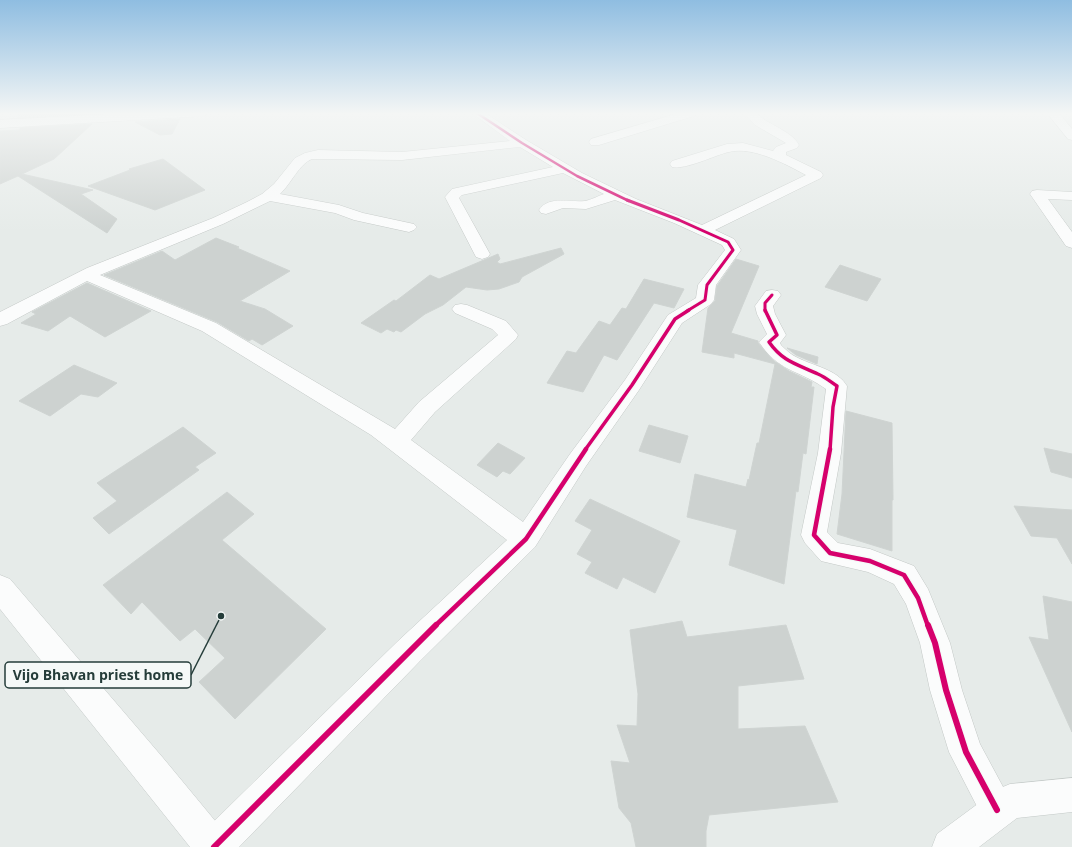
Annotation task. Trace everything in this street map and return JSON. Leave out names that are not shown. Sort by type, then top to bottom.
[{"type":"street","points":[[0,320],[123,258],[230,216],[268,196],[283,184],[298,162],[305,156],[441,153]]},
{"type":"street","points":[[0,588],[214,847],[409,651],[526,539],[578,460],[632,385],[675,319],[705,300],[707,285],[733,250],[728,242],[615,195],[565,169],[538,153]]},
{"type":"street","points":[[677,164],[716,153]]},
{"type":"street","points":[[702,231],[816,175],[781,157],[765,153]]},
{"type":"street","points":[[779,153],[781,157]]},
{"type":"street","points":[[482,254],[452,197],[457,192],[565,169]]},
{"type":"street","points":[[1072,196],[1037,194],[1072,243]]},
{"type":"street","points":[[546,210],[561,204],[586,205],[615,195]]},
{"type":"street","points":[[268,196],[339,209],[359,217],[409,227]]},
{"type":"street","points":[[87,275],[209,327],[379,429],[526,539]]},
{"type":"street","points":[[772,295],[764,303],[764,311],[772,322],[778,335],[770,342],[777,354],[793,364],[820,375],[836,386],[833,401],[831,440],[814,535],[830,552],[870,561],[904,575],[918,598],[935,643],[946,690],[966,752],[998,810]]},
{"type":"street","points":[[396,442],[427,407],[509,335],[499,325],[461,309]]},
{"type":"street","points":[[950,847],[1010,801],[1072,795]]},
{"type":"building","points":[[0,153],[61,153],[54,159],[22,174],[93,190],[81,194],[117,219],[107,233],[18,176],[0,184]]},
{"type":"building","points":[[163,159],[205,190],[155,210],[88,186],[130,170],[129,169]]},
{"type":"building","points":[[216,238],[290,271],[240,301],[265,309],[293,326],[262,345],[252,339],[249,341],[217,322],[104,275],[162,251],[175,260]]},
{"type":"building","points":[[561,248],[564,254],[522,277],[519,282],[499,289],[487,290],[466,287],[443,305],[425,314],[401,332],[396,330],[394,332],[387,329],[381,333],[361,323],[394,300],[396,301],[430,275],[439,279],[498,254],[500,259],[497,262],[500,264]]},
{"type":"building","points":[[736,259],[759,266],[731,333],[758,341],[758,343],[774,361],[789,371],[812,382],[811,387],[814,387],[806,454],[803,453],[798,492],[796,491],[784,584],[729,565],[737,530],[687,517],[695,474],[746,487],[748,479],[749,480],[757,443],[759,443],[775,364],[734,353],[734,358],[702,352],[708,308],[715,301],[717,286]]},
{"type":"building","points":[[840,265],[881,279],[867,301],[825,287]]},
{"type":"building","points":[[644,279],[684,289],[674,308],[654,303],[617,360],[604,355],[583,392],[547,383],[567,351],[576,353],[599,321],[610,325],[622,308],[626,309]]},
{"type":"building","points":[[87,283],[151,311],[105,337],[70,316],[48,331],[21,323],[36,314],[32,312]]},
{"type":"building","points":[[787,348],[818,357],[817,364],[796,355]]},
{"type":"building","points":[[74,365],[117,383],[98,397],[81,394],[50,416],[19,401]]},
{"type":"building","points":[[846,411],[892,423],[892,551],[837,534],[842,494]]},
{"type":"building","points":[[649,425],[688,436],[680,463],[639,451]]},
{"type":"building","points":[[183,427],[216,453],[195,467],[199,470],[109,534],[93,518],[117,501],[97,483]]},
{"type":"building","points":[[498,443],[525,458],[510,474],[503,471],[497,477],[477,465]]},
{"type":"building","points":[[1044,448],[1072,454],[1072,478],[1051,472]]},
{"type":"building","points":[[227,492],[254,514],[222,540],[326,629],[235,719],[199,682],[225,658],[195,629],[180,641],[142,602],[131,614],[103,585]]},
{"type":"building","points":[[590,499],[680,541],[655,593],[623,577],[617,589],[585,573],[592,562],[577,554],[592,530],[575,521]]},
{"type":"building","points":[[1014,506],[1072,510],[1072,564],[1057,538],[1031,536]]},
{"type":"building","points":[[1043,596],[1072,602],[1072,732],[1029,637],[1049,640]]},
{"type":"building","points":[[682,621],[687,637],[786,625],[804,679],[738,686],[738,729],[805,726],[838,802],[709,815],[706,831],[706,847],[636,847],[631,823],[619,808],[611,761],[630,763],[617,725],[637,726],[638,694],[630,630]]},
{"type":"cycle path","points":[[214,847],[409,651],[526,539],[578,460],[632,385],[675,319],[705,300],[707,285],[733,250],[728,242],[679,220],[631,202],[577,176],[538,153]]},
{"type":"cycle path","points":[[772,295],[764,306],[766,314],[777,335],[769,342],[784,359],[818,374],[837,386],[833,407],[832,434],[814,535],[830,553],[870,561],[904,575],[918,598],[935,643],[946,690],[966,752],[997,810]]},
{"type":"place","name":"Vijo Bhavan priest home","points":[[221,616]]}]
